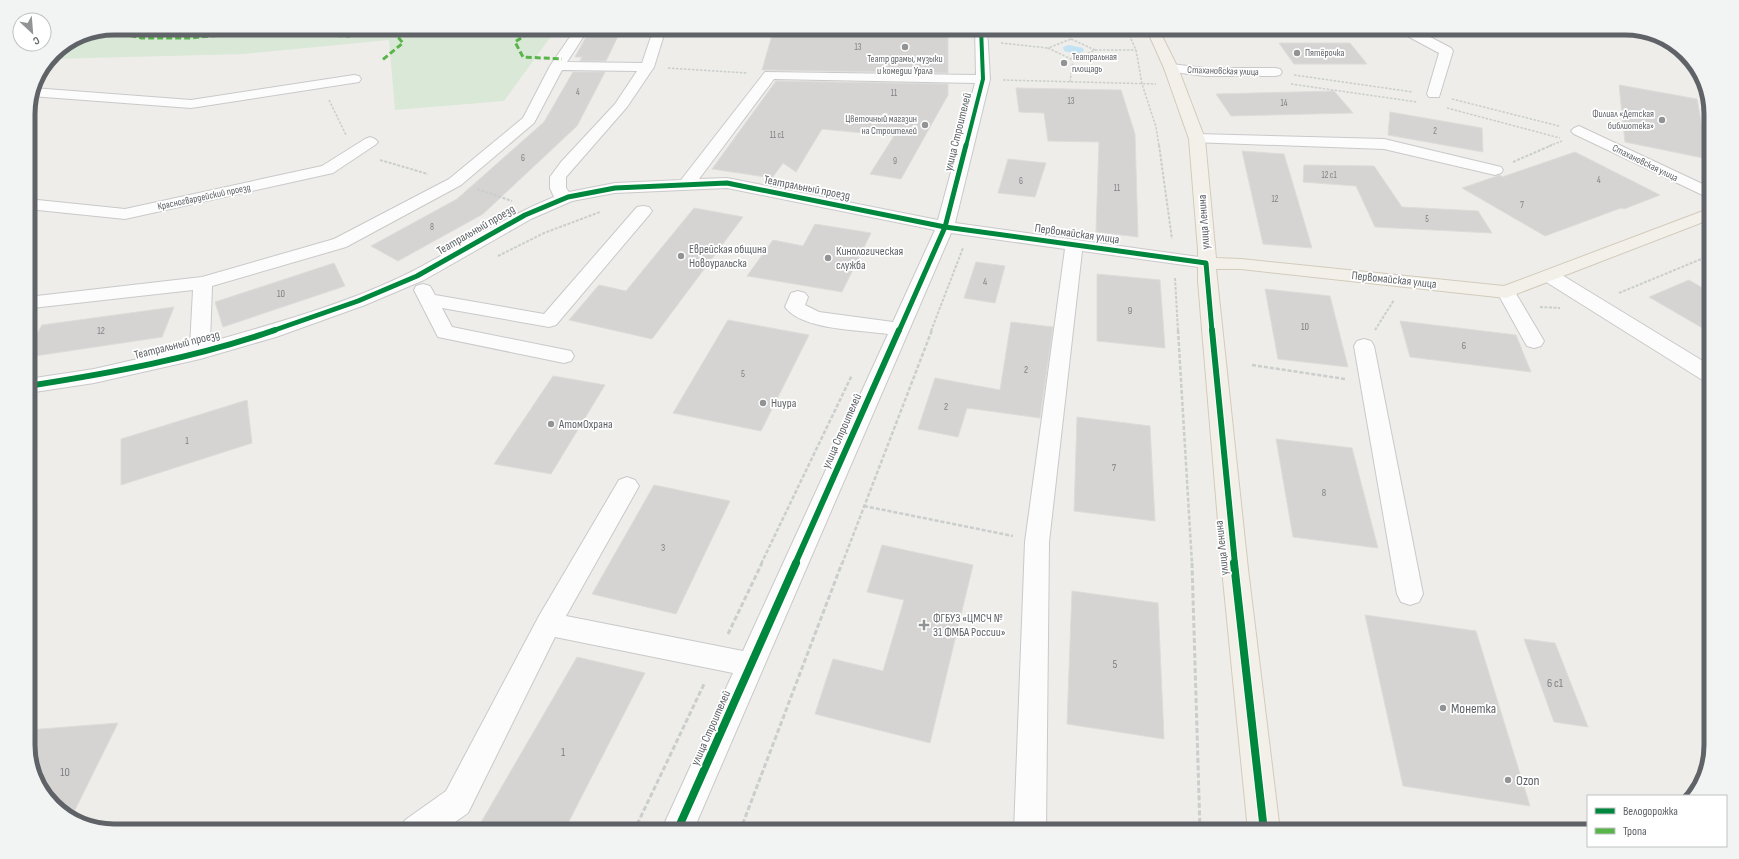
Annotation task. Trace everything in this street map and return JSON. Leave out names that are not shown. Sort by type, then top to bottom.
[{"type":"main road","name":"улица Ленина","points":[[1156,35],[1171,68],[1175,85],[1197,139],[1207,250],[1206,272],[1236,577],[1263,824]]},
{"type":"main road","name":"Первомайская улица","points":[[1206,272],[1241,264],[1506,292],[1704,216]]},
{"type":"street","points":[[35,303],[203,283],[340,243],[455,182],[529,120],[557,66],[578,35]]},
{"type":"street","points":[[568,197],[560,194],[558,188],[558,177],[567,165],[620,107],[647,67],[658,35]]},
{"type":"street","name":"улица Строителей","points":[[681,824],[945,227],[983,79],[981,35]]},
{"type":"street","points":[[1416,35],[1446,51],[1434,94]]},
{"type":"street","points":[[557,66],[647,67]]},
{"type":"street","name":"Стахановская улица","points":[[1171,68],[1205,72],[1275,72]]},
{"type":"street","points":[[686,185],[770,75],[983,79]]},
{"type":"street","points":[[38,92],[191,104],[354,79]]},
{"type":"street","name":"Стахановская улица","points":[[1579,131],[1704,191]]},
{"type":"street","points":[[1197,139],[1384,144],[1494,170]]},
{"type":"street","name":"Красногвардейский проезд","points":[[35,205],[125,214],[328,170],[370,142]]},
{"type":"street","name":"Театральный проезд","points":[[35,385],[94,376],[200,352],[277,330],[358,301],[417,276],[525,215],[568,197],[615,188],[727,183],[945,227]]},
{"type":"street","points":[[428,300],[549,321],[643,211]]},
{"type":"street","name":"Первомайская улица","points":[[945,227],[1174,259],[1206,272]]},
{"type":"street","points":[[1030,824],[1037,542],[1074,245]]},
{"type":"street","points":[[417,276],[428,300],[446,332],[564,356]]},
{"type":"street","points":[[1550,276],[1704,372]]},
{"type":"street","points":[[200,352],[203,283]]},
{"type":"street","points":[[1506,292],[1534,341]]},
{"type":"street","points":[[798,297],[796,307],[814,318],[900,329]]},
{"type":"street","points":[[1364,346],[1410,594]]},
{"type":"street","points":[[426,824],[457,802],[548,624],[627,486]]},
{"type":"street","points":[[548,624],[751,665]]},
{"type":"path","points":[[981,35],[1048,48],[1072,60]]},
{"type":"path","points":[[1070,35],[1071,39],[1095,50]]},
{"type":"path","points":[[1129,35],[1136,50],[1142,84],[1156,127],[1174,259]]},
{"type":"path","points":[[1048,48],[1071,39]]},
{"type":"path","points":[[1072,60],[1095,50],[1136,50]]},
{"type":"path","points":[[1070,82],[1072,60]]},
{"type":"path","points":[[689,69],[770,75]]},
{"type":"path","points":[[983,79],[1175,85]]},
{"type":"path","points":[[321,84],[355,152],[515,202],[509,206]]},
{"type":"path","points":[[1291,84],[1343,90],[1423,103]]},
{"type":"path","points":[[1446,108],[1566,139],[1494,170]]},
{"type":"path","points":[[495,258],[544,233],[603,210]]},
{"type":"path","points":[[743,824],[968,230]]},
{"type":"path","points":[[1200,824],[1192,563],[1175,276],[1206,272]]},
{"type":"path","points":[[1364,346],[1396,296]]},
{"type":"path","points":[[1252,365],[1371,383]]},
{"type":"path","points":[[637,824],[855,369]]},
{"type":"path","points":[[864,506],[1037,542]]},
{"type":"green space","points":[[114,35],[552,35],[504,101],[395,110],[389,40],[244,54],[58,59],[66,51],[84,41]]},
{"type":"water","points":[[1069,45],[1083,48],[1084,51],[1077,54],[1064,51],[1063,47]]},
{"type":"building","points":[[587,35],[619,35],[606,61],[580,61],[582,57],[575,57]]},
{"type":"building","points":[[772,35],[948,35],[948,73],[762,70]]},
{"type":"building","points":[[1279,43],[1350,43],[1367,64],[1294,64]]},
{"type":"building","points":[[573,72],[605,72],[577,126],[483,214],[398,261],[371,246],[457,199],[544,122]]},
{"type":"building","points":[[776,81],[948,84],[948,95],[901,179],[870,174],[894,136],[822,129],[796,172],[783,163],[772,178],[712,169]]},
{"type":"building","name":"Филиал «Детская библиотека»","points":[[1619,85],[1697,99],[1704,137],[1704,158],[1625,142]]},
{"type":"building","points":[[1016,88],[1121,90],[1135,134],[1138,237],[1096,232],[1099,142],[1048,141],[1044,113],[1019,112]]},
{"type":"building","points":[[1334,91],[1353,113],[1231,116],[1216,94]]},
{"type":"building","points":[[1390,112],[1482,128],[1483,152],[1388,135]]},
{"type":"building","points":[[1242,151],[1284,154],[1312,248],[1263,244]]},
{"type":"building","points":[[1575,152],[1660,195],[1545,236],[1462,188],[1500,175],[1502,177]]},
{"type":"building","points":[[1008,159],[1046,163],[1035,197],[998,193]]},
{"type":"building","points":[[1304,165],[1374,166],[1402,207],[1478,211],[1492,233],[1375,227],[1356,186],[1303,182]]},
{"type":"building","points":[[694,208],[743,217],[652,339],[569,320],[599,285],[626,291]]},
{"type":"building","name":"Кинологическая служба","points":[[815,224],[871,233],[842,292],[747,276],[773,240],[803,246]]},
{"type":"building","points":[[976,262],[1005,266],[995,303],[964,298]]},
{"type":"building","points":[[334,263],[345,286],[223,327],[215,302]]},
{"type":"building","points":[[1097,274],[1160,280],[1165,348],[1097,341]]},
{"type":"building","points":[[1689,280],[1704,289],[1704,329],[1649,297]]},
{"type":"building","points":[[1265,289],[1330,296],[1348,367],[1278,359]]},
{"type":"building","points":[[174,307],[162,337],[35,356],[35,337],[42,325]]},
{"type":"building","points":[[728,320],[809,335],[761,431],[673,413]]},
{"type":"building","points":[[1400,321],[1516,335],[1531,372],[1410,357]]},
{"type":"building","points":[[1011,322],[1053,327],[1040,418],[967,408],[958,437],[918,429],[935,378],[1000,390]]},
{"type":"building","name":"АтомОхрана","points":[[553,376],[605,385],[551,474],[494,464]]},
{"type":"building","points":[[247,400],[252,443],[121,485],[121,439]]},
{"type":"building","points":[[1077,417],[1150,426],[1155,521],[1074,511]]},
{"type":"building","points":[[1276,439],[1352,448],[1378,548],[1293,537]]},
{"type":"building","points":[[654,485],[730,501],[676,614],[592,594]]},
{"type":"building","points":[[882,545],[973,565],[930,743],[815,714],[833,659],[883,671],[904,600],[867,592]]},
{"type":"building","points":[[1072,591],[1158,603],[1164,739],[1067,724]]},
{"type":"building","name":"Монетка","points":[[1365,615],[1476,631],[1530,806],[1403,786]]},
{"type":"building","points":[[1524,639],[1555,643],[1588,727],[1554,722]]},
{"type":"building","points":[[577,657],[645,673],[568,824],[480,824]]},
{"type":"building","points":[[118,723],[75,810],[69,810],[62,804],[48,789],[43,780],[39,770],[35,750],[35,729]]},
{"type":"marked path","points":[[128,35],[142,38],[189,38],[223,35]]},
{"type":"marked path","points":[[325,35],[356,35]]},
{"type":"marked path","points":[[381,61],[403,43],[397,36],[393,35]]},
{"type":"marked path","points":[[526,35],[515,42],[523,57],[562,59]]},
{"type":"cycle path","points":[[680,824],[945,227],[983,79],[981,35]]},
{"type":"cycle path","points":[[35,385],[94,376],[200,352],[269,332],[358,301],[417,276],[525,215],[568,197],[615,188],[727,183],[945,227],[1206,263],[1235,569],[1263,824]]},
{"type":"place","name":"Театр драмы, музыки и комедии Урала","points":[[905,47]]},
{"type":"place","name":"Пятёрочка","points":[[1297,53]]},
{"type":"place","name":"Театральная площадь","points":[[1064,63]]},
{"type":"place","name":"Филиал «Детская библиотека»","points":[[1662,120]]},
{"type":"place","name":"Цветочный магазин на Строителей","points":[[925,125]]},
{"type":"place","name":"Еврейская община Новоуральска","points":[[681,256]]},
{"type":"place","name":"Кинологическая служба","points":[[828,258]]},
{"type":"place","name":"Ниура","points":[[763,403]]},
{"type":"place","name":"АтомОхрана","points":[[551,424]]},
{"type":"place","name":"ФГБУЗ «ЦМСЧ № 31 ФМБА России»","points":[[924,625]]},
{"type":"place","name":"Монетка","points":[[1443,708]]},
{"type":"place","name":"Ozon","points":[[1508,780]]}]
